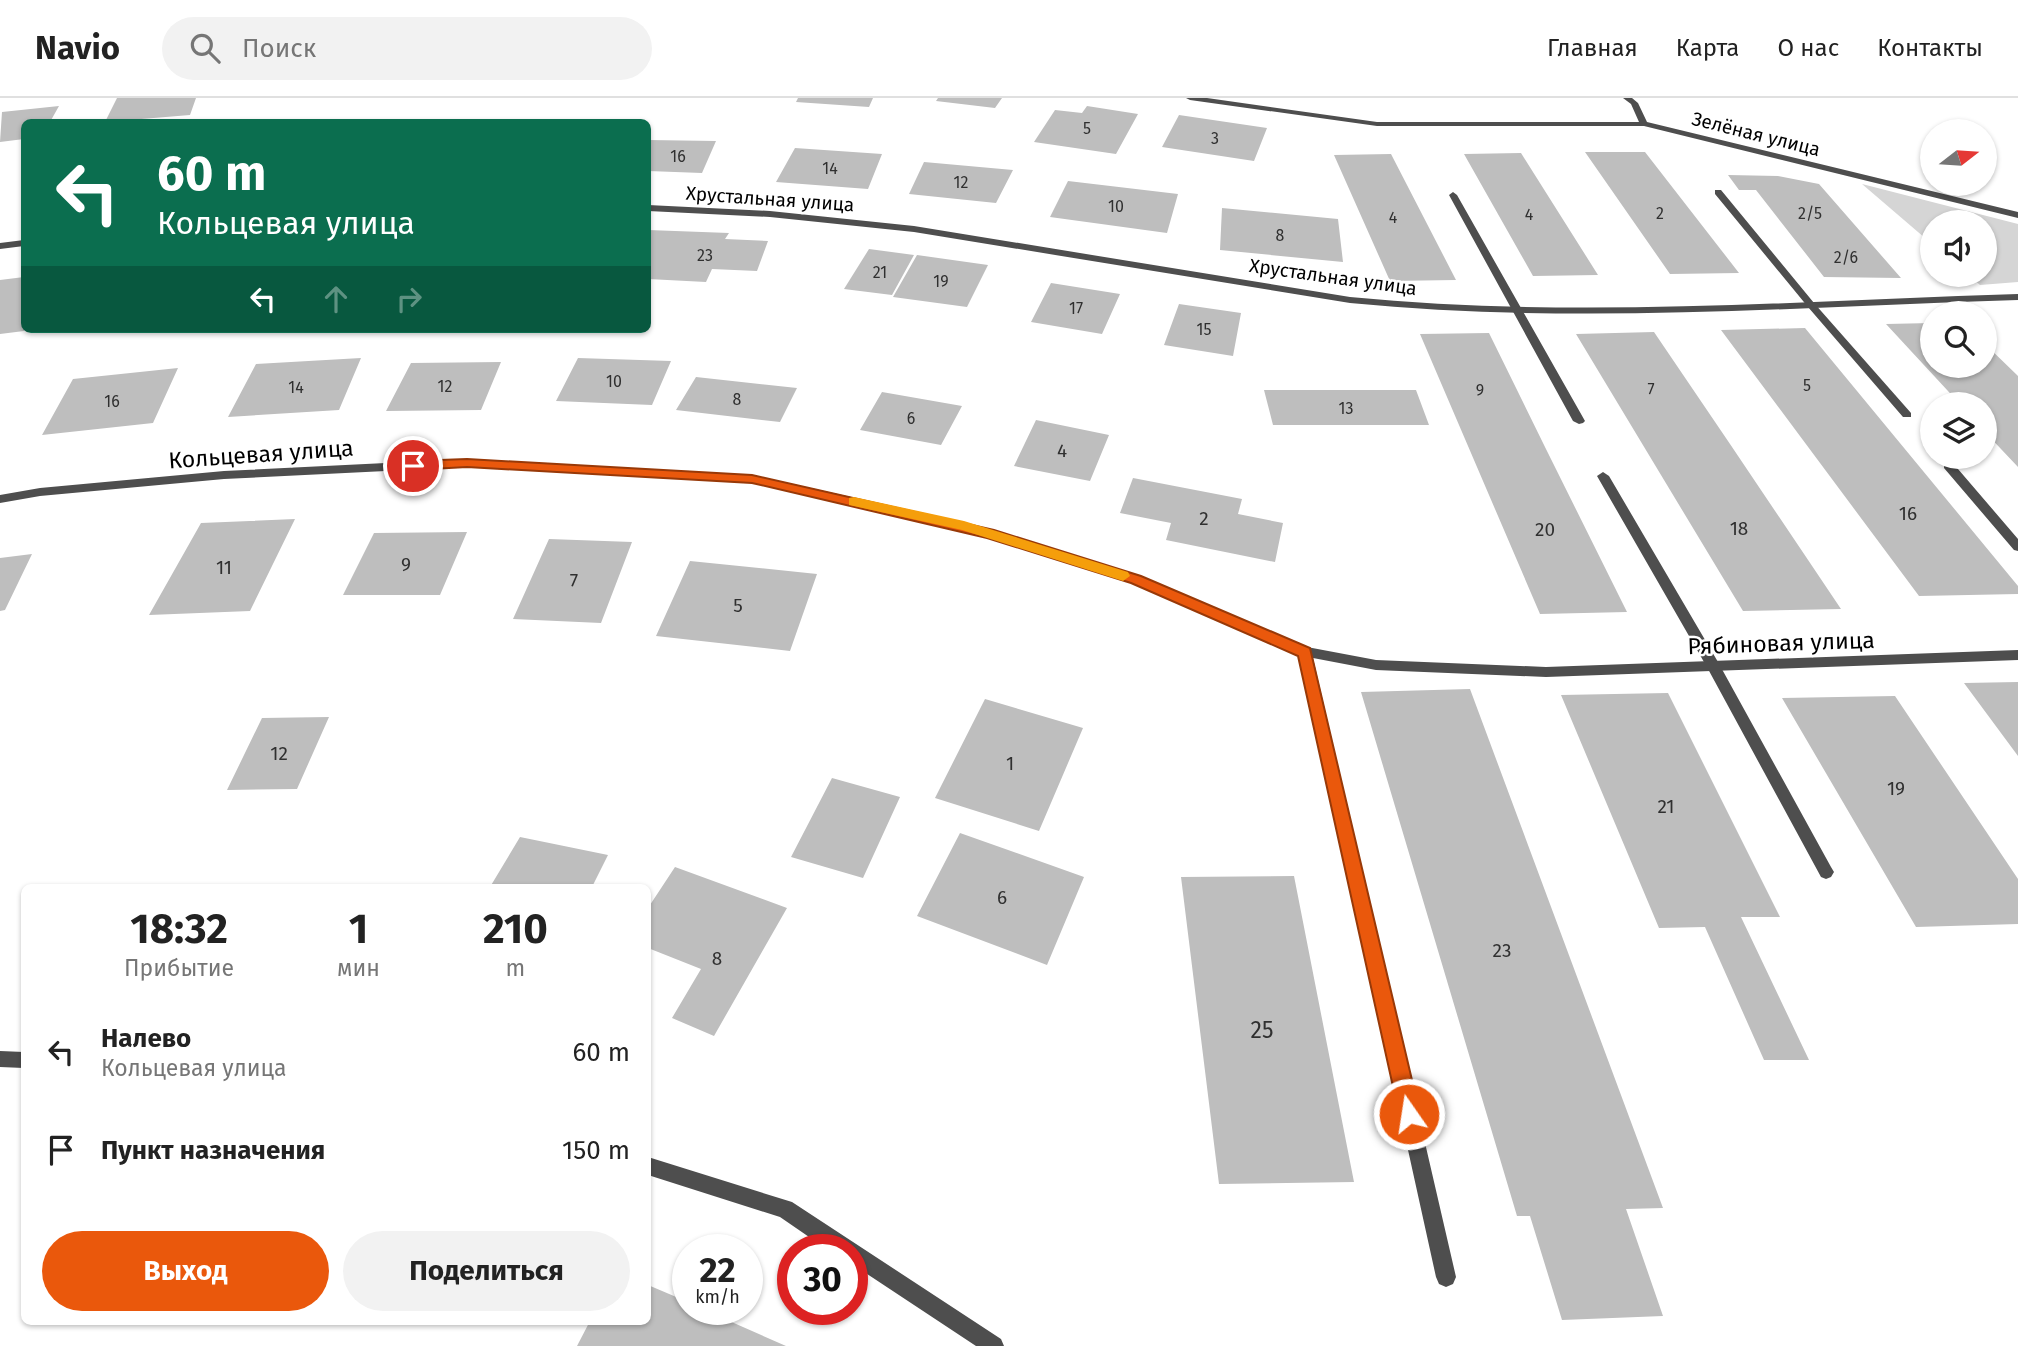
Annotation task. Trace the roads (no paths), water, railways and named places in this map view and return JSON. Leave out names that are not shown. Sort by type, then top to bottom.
[{"type":"street","name":"Зелёная улица","points":[[1190,98],[1377,124],[1644,124],[2018,215]]},
{"type":"street","points":[[1626,98],[1634,103],[1644,124]]},
{"type":"street","points":[[1718,192],[1811,305],[1907,415]]},
{"type":"street","points":[[1452,195],[1579,421]]},
{"type":"street","name":"Хрустальная улица","points":[[651,208],[770,214],[914,229],[1350,300],[1422,307],[1518,310],[1811,305],[2018,297]]},
{"type":"street","points":[[0,246],[21,243]]},
{"type":"street","name":"Кольцевая улица","points":[[0,499],[40,492],[224,475],[467,463],[752,479],[964,526],[1004,538],[1136,580],[1305,652],[1376,665],[1546,672]]},
{"type":"street","points":[[1951,469],[2018,547]]},
{"type":"street","points":[[1603,476],[1713,666],[1826,872]]},
{"type":"street","points":[[1305,652],[1446,1278]]},
{"type":"street","name":"Рябиновая улица","points":[[1546,672],[2018,655]]},
{"type":"street","points":[[0,1059],[21,1060]]},
{"type":"street","points":[[651,1167],[785,1209],[822,1234]]},
{"type":"street","points":[[868,1263],[994,1346]]}]
